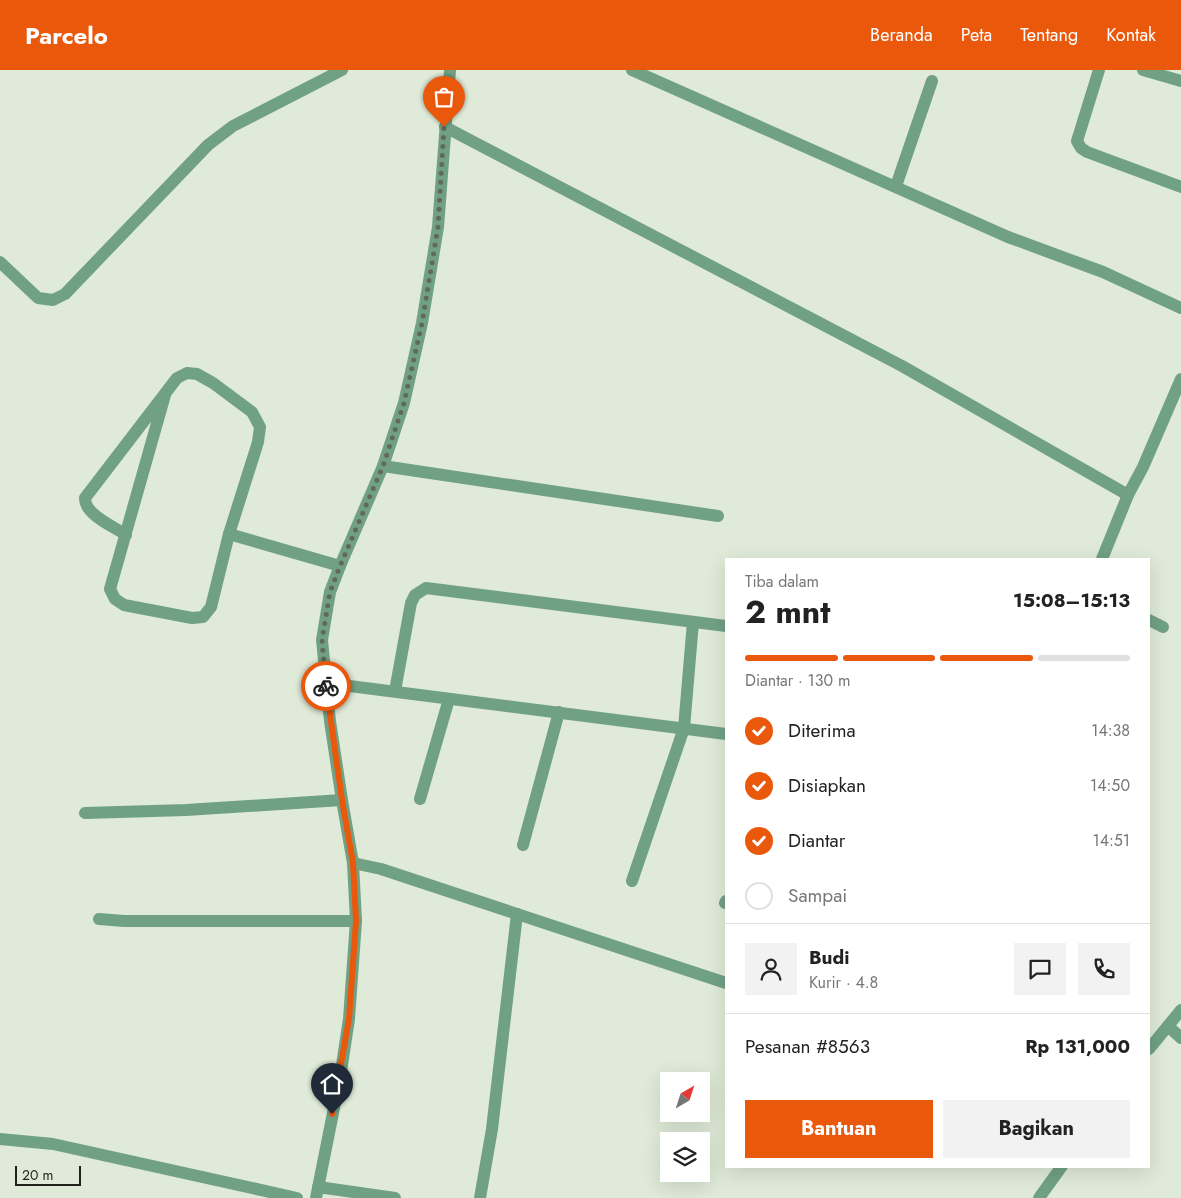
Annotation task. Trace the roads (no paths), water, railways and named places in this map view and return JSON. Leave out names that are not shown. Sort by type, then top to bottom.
[{"type":"street","points":[[0,262],[38,298],[53,300],[66,294],[208,145],[233,126],[342,70]]},
{"type":"street","points":[[395,1198],[317,1193],[340,1078],[349,1019],[356,921],[353,863],[342,800],[322,640],[330,592],[383,466],[404,403],[422,323],[438,227],[444,127],[450,70]]},
{"type":"street","points":[[632,70],[1008,236],[1103,272],[1181,308]]},
{"type":"street","points":[[1099,70],[1077,141],[1081,148],[1087,152],[1181,187]]},
{"type":"street","points":[[1143,70],[1181,82]]},
{"type":"street","points":[[896,186],[932,82]]},
{"type":"street","points":[[444,127],[902,366],[1128,495]]},
{"type":"street","points":[[126,535],[89,511],[84,498],[165,395],[176,378],[187,373],[197,374],[213,383],[252,412],[260,427],[258,442],[229,534],[211,607],[203,617],[192,618],[124,605],[115,599],[110,589],[126,535],[165,395]]},
{"type":"street","points":[[1102,558],[1128,495],[1136,482],[1181,379]]},
{"type":"street","points":[[383,466],[718,516]]},
{"type":"street","points":[[229,534],[340,566]]},
{"type":"street","points":[[395,691],[410,603],[415,595],[426,588],[725,626]]},
{"type":"street","points":[[1150,620],[1163,627]]},
{"type":"street","points":[[632,881],[684,728],[694,622]]},
{"type":"street","points":[[326,683],[725,734]]},
{"type":"street","points":[[420,799],[449,699]]},
{"type":"street","points":[[523,845],[559,712]]},
{"type":"street","points":[[85,812],[186,810],[342,800]]},
{"type":"street","points":[[353,863],[381,869],[725,983]]},
{"type":"street","points":[[480,1198],[492,1129],[517,914]]},
{"type":"street","points":[[99,919],[124,921],[356,921]]},
{"type":"street","points":[[1150,1048],[1181,1010]]},
{"type":"street","points":[[1168,1026],[1181,1038]]},
{"type":"street","points":[[0,1139],[53,1144],[297,1198]]},
{"type":"street","points":[[1045,1196],[1061,1168]]}]
